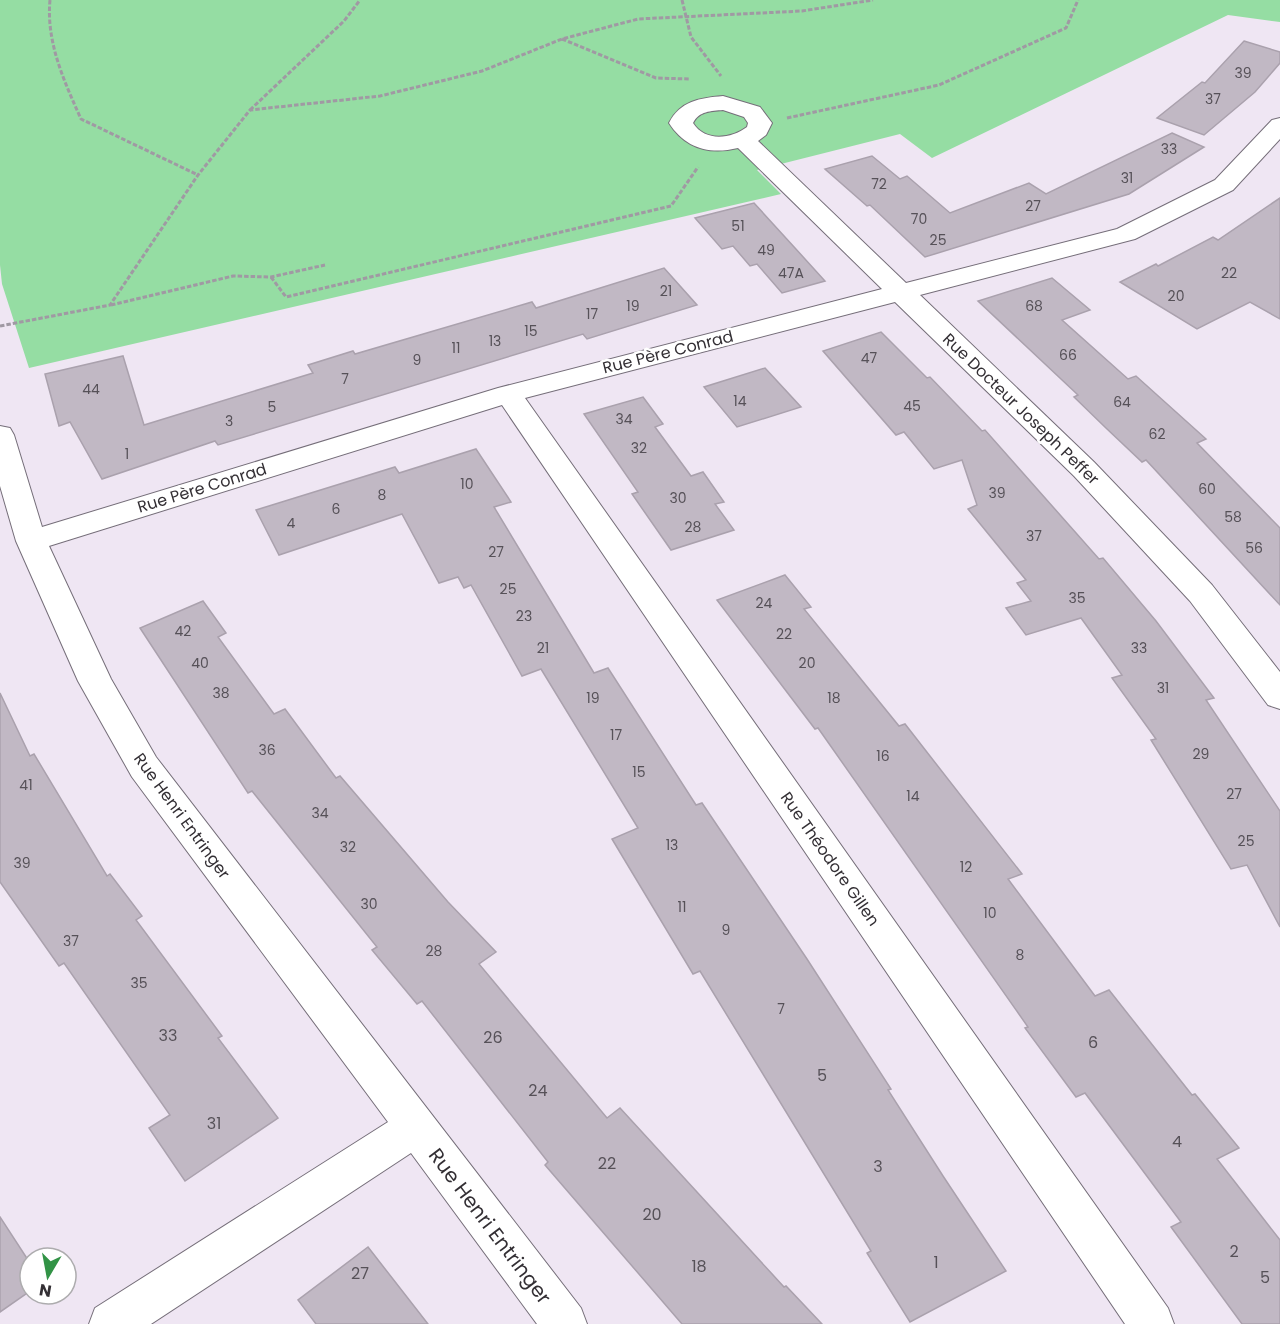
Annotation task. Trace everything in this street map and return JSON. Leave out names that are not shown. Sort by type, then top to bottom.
[{"type":"street","points":[[735,105],[710,104],[689,111],[681,123],[689,134],[715,143],[751,132]]},
{"type":"street","name":"Rue Docteur Joseph Peffer","points":[[735,105],[752,112],[751,132],[902,292],[1084,469],[1201,593],[1280,696]]},
{"type":"street","name":"Rue Père Conrad","points":[[31,541],[508,394],[1126,234],[1224,185],[1280,125]]},
{"type":"street","name":"Rue Théodore Gillen","points":[[508,394],[1152,1324]]},
{"type":"street","name":"Rue Henri Entringer","points":[[0,435],[31,541],[95,681],[144,767],[565,1324]]},
{"type":"street","points":[[111,1324],[416,1127]]},
{"type":"path","points":[[50,0],[47,16],[65,81],[81,119],[198,175]]},
{"type":"path","points":[[110,305],[198,175],[250,110],[344,21],[360,0]]},
{"type":"path","points":[[682,0],[691,37],[734,92],[735,105]]},
{"type":"path","points":[[250,110],[380,96],[482,71],[562,39],[638,19],[802,11],[873,0]]},
{"type":"path","points":[[751,132],[939,85],[1066,28],[1078,0]]},
{"type":"path","points":[[562,39],[656,78],[691,80]]},
{"type":"path","points":[[711,76],[720,75]]},
{"type":"path","points":[[271,277],[286,297],[671,206],[715,143]]},
{"type":"path","points":[[0,326],[110,305],[233,276],[271,277],[325,265]]},
{"type":"green space","points":[[0,0],[1280,0],[1280,22],[1228,15],[932,158],[900,134],[757,170],[781,194],[29,368],[2,284],[0,265]]},
{"type":"building","points":[[1244,41],[1280,52],[1280,63],[1255,92],[1204,135],[1157,118],[1202,82],[1205,83]]},
{"type":"building","points":[[1172,133],[1204,147],[1129,194],[925,257],[870,205],[867,206],[825,169],[872,156],[900,179],[907,176],[950,213],[1029,183],[1046,194]]},
{"type":"building","points":[[1280,198],[1280,319],[1250,302],[1197,329],[1120,282],[1156,264],[1158,266],[1213,237],[1218,240]]},
{"type":"building","points":[[754,203],[825,281],[782,293],[757,264],[750,266],[733,246],[722,249],[695,218]]},
{"type":"building","points":[[664,268],[697,305],[587,339],[583,334],[218,445],[215,441],[102,479],[70,422],[59,426],[45,374],[123,356],[144,425],[313,373],[308,365],[353,351],[355,354],[532,302],[536,308]]},
{"type":"building","points":[[1052,278],[1090,310],[1062,320],[1128,379],[1136,376],[1206,439],[1197,443],[1280,528],[1280,605],[1146,460],[1142,462],[1107,429],[1074,397],[1078,395],[978,301]]},
{"type":"building","points":[[881,332],[927,378],[930,377],[982,431],[985,430],[1099,559],[1103,558],[1156,621],[1214,698],[1206,700],[1280,811],[1280,927],[1247,865],[1231,869],[1151,740],[1156,739],[1112,678],[1122,675],[1081,618],[1026,635],[1006,608],[1031,601],[1017,583],[1026,580],[968,509],[977,505],[962,460],[934,469],[904,432],[896,435],[823,351]]},
{"type":"building","points":[[765,368],[801,407],[737,427],[704,387]]},
{"type":"building","points":[[643,397],[663,424],[655,427],[691,476],[703,472],[724,502],[715,504],[734,530],[671,550],[632,494],[638,492],[584,414]]},
{"type":"building","points":[[476,449],[511,502],[494,507],[594,673],[608,668],[696,805],[702,803],[807,959],[891,1089],[888,1090],[1006,1271],[910,1322],[867,1253],[871,1251],[700,971],[693,974],[612,839],[638,828],[541,669],[522,676],[471,585],[464,588],[458,577],[439,583],[402,514],[279,555],[256,510],[395,467],[399,473]]},
{"type":"building","points":[[785,575],[811,607],[804,609],[899,726],[905,724],[1022,874],[1008,879],[1095,996],[1109,990],[1192,1095],[1195,1094],[1239,1148],[1217,1159],[1280,1240],[1280,1324],[1242,1324],[1171,1227],[1181,1222],[1085,1093],[1076,1097],[1025,1028],[1028,1027],[818,728],[815,729],[717,600]]},
{"type":"building","points":[[203,601],[226,633],[218,637],[274,714],[285,709],[336,778],[340,776],[448,902],[496,952],[479,964],[607,1118],[620,1108],[784,1287],[786,1286],[822,1324],[682,1324],[545,1165],[548,1162],[422,1001],[417,1004],[372,950],[377,947],[252,791],[248,793],[140,628]]},
{"type":"building","points":[[0,693],[30,756],[34,754],[107,876],[110,874],[142,916],[136,920],[222,1036],[218,1038],[278,1118],[185,1181],[149,1128],[170,1115],[64,963],[59,966],[0,882]]},
{"type":"building","points":[[0,1217],[19,1246],[18,1299],[0,1312]]},
{"type":"building","points":[[368,1247],[428,1324],[316,1324],[298,1300]]}]
